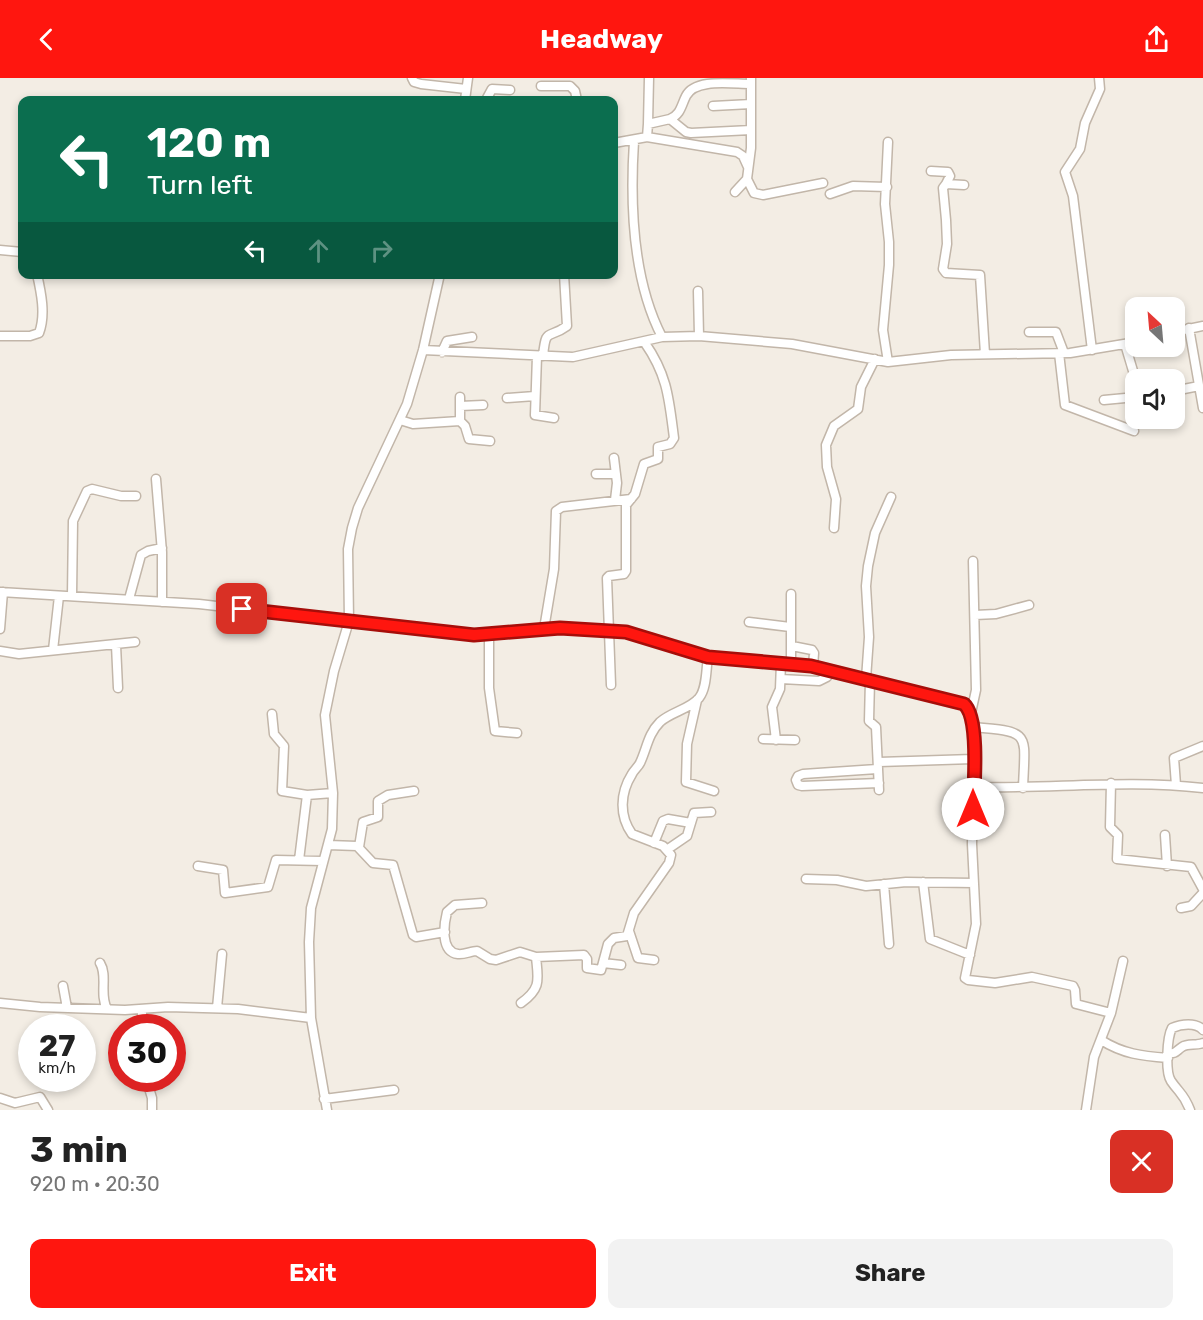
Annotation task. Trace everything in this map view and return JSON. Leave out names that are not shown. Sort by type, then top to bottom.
[{"type":"street","points":[[412,78],[414,82],[421,84],[466,89]]},
{"type":"street","points":[[465,96],[468,78]]},
{"type":"street","points":[[646,137],[649,78]]},
{"type":"street","points":[[1092,350],[1073,196],[1065,172],[1080,149],[1085,123],[1100,89],[1100,78]]},
{"type":"street","points":[[648,124],[670,119],[679,113],[689,89],[697,83],[751,81],[751,130],[747,179],[744,185],[735,192]]},
{"type":"street","points":[[541,86],[570,86],[576,96]]},
{"type":"street","points":[[488,96],[492,89],[510,90]]},
{"type":"street","points":[[712,106],[751,104]]},
{"type":"street","points":[[670,119],[686,132],[691,133],[751,130]]},
{"type":"street","points":[[618,143],[646,137],[737,152],[742,156],[748,168]]},
{"type":"street","points":[[634,141],[632,166],[636,242],[652,314],[662,338]]},
{"type":"street","points":[[888,142],[885,204],[889,242],[883,330],[888,362]]},
{"type":"street","points":[[931,171],[948,171],[950,177],[943,188],[947,244],[943,269],[946,273],[980,274],[985,354]]},
{"type":"street","points":[[747,179],[754,193],[763,195],[823,183]]},
{"type":"street","points":[[946,184],[964,185]]},
{"type":"street","points":[[830,194],[853,186],[886,187]]},
{"type":"street","points":[[0,250],[18,252]]},
{"type":"street","points":[[0,336],[30,336],[39,333],[42,319],[38,279]]},
{"type":"street","points":[[327,1110],[311,1018],[309,922],[322,861],[332,829],[333,793],[325,715],[334,671],[349,621],[348,549],[351,528],[358,508],[400,420],[423,351],[439,279]]},
{"type":"street","points":[[554,418],[535,414],[535,396],[544,338],[567,326],[564,279]]},
{"type":"street","points":[[698,291],[699,336]]},
{"type":"street","points":[[1185,329],[1203,326]]},
{"type":"street","points":[[1189,328],[1203,408]]},
{"type":"street","points":[[1029,332],[1056,332],[1062,353],[1065,405],[1134,431]]},
{"type":"street","points":[[442,352],[447,341],[472,336]]},
{"type":"street","points":[[423,351],[573,357],[662,338],[699,336],[792,344],[888,362],[951,355],[1062,353],[1125,344]]},
{"type":"street","points":[[611,685],[607,630],[607,578],[624,574],[626,571],[626,505],[632,499],[645,463],[658,459],[658,447],[669,445],[674,440],[667,390],[661,368],[645,343]]},
{"type":"street","points":[[834,528],[836,499],[827,467],[826,445],[834,426],[858,410],[861,387],[875,360]]},
{"type":"street","points":[[1185,389],[1199,386]]},
{"type":"street","points":[[507,398],[535,396]]},
{"type":"street","points":[[1104,400],[1125,398]]},
{"type":"street","points":[[483,405],[460,402],[460,421],[465,426],[469,439],[490,441]]},
{"type":"street","points":[[400,420],[413,424],[460,421]]},
{"type":"street","points":[[614,458],[618,483],[615,500]]},
{"type":"street","points":[[596,474],[616,474]]},
{"type":"street","points":[[156,479],[162,549],[162,602]]},
{"type":"street","points":[[72,596],[73,524],[87,491],[92,489],[122,496],[136,496]]},
{"type":"street","points":[[891,497],[875,533],[866,586],[869,638],[868,713],[869,721],[876,727],[878,765],[879,787],[802,786],[798,785],[796,780],[803,774],[878,765],[973,759]]},
{"type":"street","points":[[544,629],[555,569],[556,511],[562,507],[632,499]]},
{"type":"street","points":[[129,600],[141,555],[148,550],[162,549]]},
{"type":"street","points":[[973,561],[976,690],[971,713],[976,924],[965,973],[968,980],[995,983],[1028,977],[1073,986],[1076,990],[1074,1001],[1082,1008],[1111,1013]]},
{"type":"street","points":[[0,629],[1,592],[162,602],[489,636],[544,629],[607,630],[645,637],[708,657],[791,664],[831,671],[964,704],[971,713]]},
{"type":"street","points":[[791,594],[791,664]]},
{"type":"street","points":[[53,650],[59,596]]},
{"type":"street","points":[[975,615],[996,614],[1029,605]]},
{"type":"street","points":[[749,622],[790,627]]},
{"type":"street","points":[[489,636],[489,688],[495,731],[517,733]]},
{"type":"street","points":[[0,651],[20,654],[135,642]]},
{"type":"street","points":[[116,645],[118,688]]},
{"type":"street","points":[[792,646],[812,650],[813,667]]},
{"type":"street","points":[[708,657],[704,686],[697,700],[687,744],[686,782],[714,791]]},
{"type":"street","points":[[776,740],[772,707],[781,679],[780,663]]},
{"type":"street","points":[[781,679],[819,681],[827,677],[831,671]]},
{"type":"street","points":[[482,903],[451,907],[447,912],[445,932],[449,950],[458,954],[477,951],[490,959],[504,958],[520,952],[536,957],[584,955],[586,968],[600,970],[610,941],[616,937],[626,936],[634,913],[669,863],[668,849],[632,834],[627,827],[622,805],[623,794],[633,772],[640,763],[654,728],[674,712],[697,700]]},
{"type":"street","points":[[272,714],[274,734],[284,746],[285,764],[281,790],[307,795],[333,793]]},
{"type":"street","points":[[973,727],[1015,732],[1020,736],[1024,746],[1023,788]]},
{"type":"street","points":[[763,740],[795,740]]},
{"type":"street","points":[[1176,785],[1174,758],[1203,746]]},
{"type":"street","points":[[974,787],[1023,788],[1111,783],[1203,788]]},
{"type":"street","points":[[1111,783],[1110,827],[1118,835],[1117,859],[1193,867],[1203,889]]},
{"type":"street","points":[[359,847],[363,822],[378,817],[378,801],[388,795],[414,791]]},
{"type":"street","points":[[299,860],[307,795]]},
{"type":"street","points":[[668,849],[687,836],[696,812],[711,812]]},
{"type":"street","points":[[654,843],[663,821],[668,819],[691,823]]},
{"type":"street","points":[[1165,835],[1167,866]]},
{"type":"street","points":[[328,845],[359,847],[374,863],[393,865],[413,935],[416,937],[445,932]]},
{"type":"street","points":[[198,866],[223,870],[225,893],[267,888],[275,861],[322,861]]},
{"type":"street","points":[[806,879],[837,880],[858,885],[923,882],[974,883]]},
{"type":"street","points":[[923,882],[930,939],[970,955]]},
{"type":"street","points":[[884,884],[889,945]]},
{"type":"street","points":[[1181,908],[1191,906],[1203,893]]},
{"type":"street","points":[[628,931],[638,958],[654,960]]},
{"type":"street","points":[[218,1008],[222,954]]},
{"type":"street","points":[[521,1002],[536,989],[538,978],[536,957]]},
{"type":"street","points":[[1086,1110],[1094,1057],[1111,1013],[1123,961]]},
{"type":"street","points":[[100,963],[103,968],[103,997],[106,1009]]},
{"type":"street","points":[[603,963],[621,965]]},
{"type":"street","points":[[63,986],[67,1008]]},
{"type":"street","points":[[0,1003],[40,1008],[142,1011],[168,1007],[218,1008],[311,1018]]},
{"type":"street","points":[[1190,1110],[1183,1092],[1171,1081],[1168,1036],[1174,1026],[1196,1024],[1203,1030]]},
{"type":"street","points":[[1101,1040],[1134,1056],[1168,1056],[1185,1046],[1196,1046],[1203,1043]]},
{"type":"street","points":[[324,1100],[394,1090]]},
{"type":"street","points":[[150,1092],[152,1110]]},
{"type":"street","points":[[0,1098],[15,1103],[40,1097],[48,1110]]},
{"type":"route","points":[[242,609],[489,636],[560,628],[626,632],[708,657],[811,666],[964,704],[971,713],[973,727],[973,809]]}]
